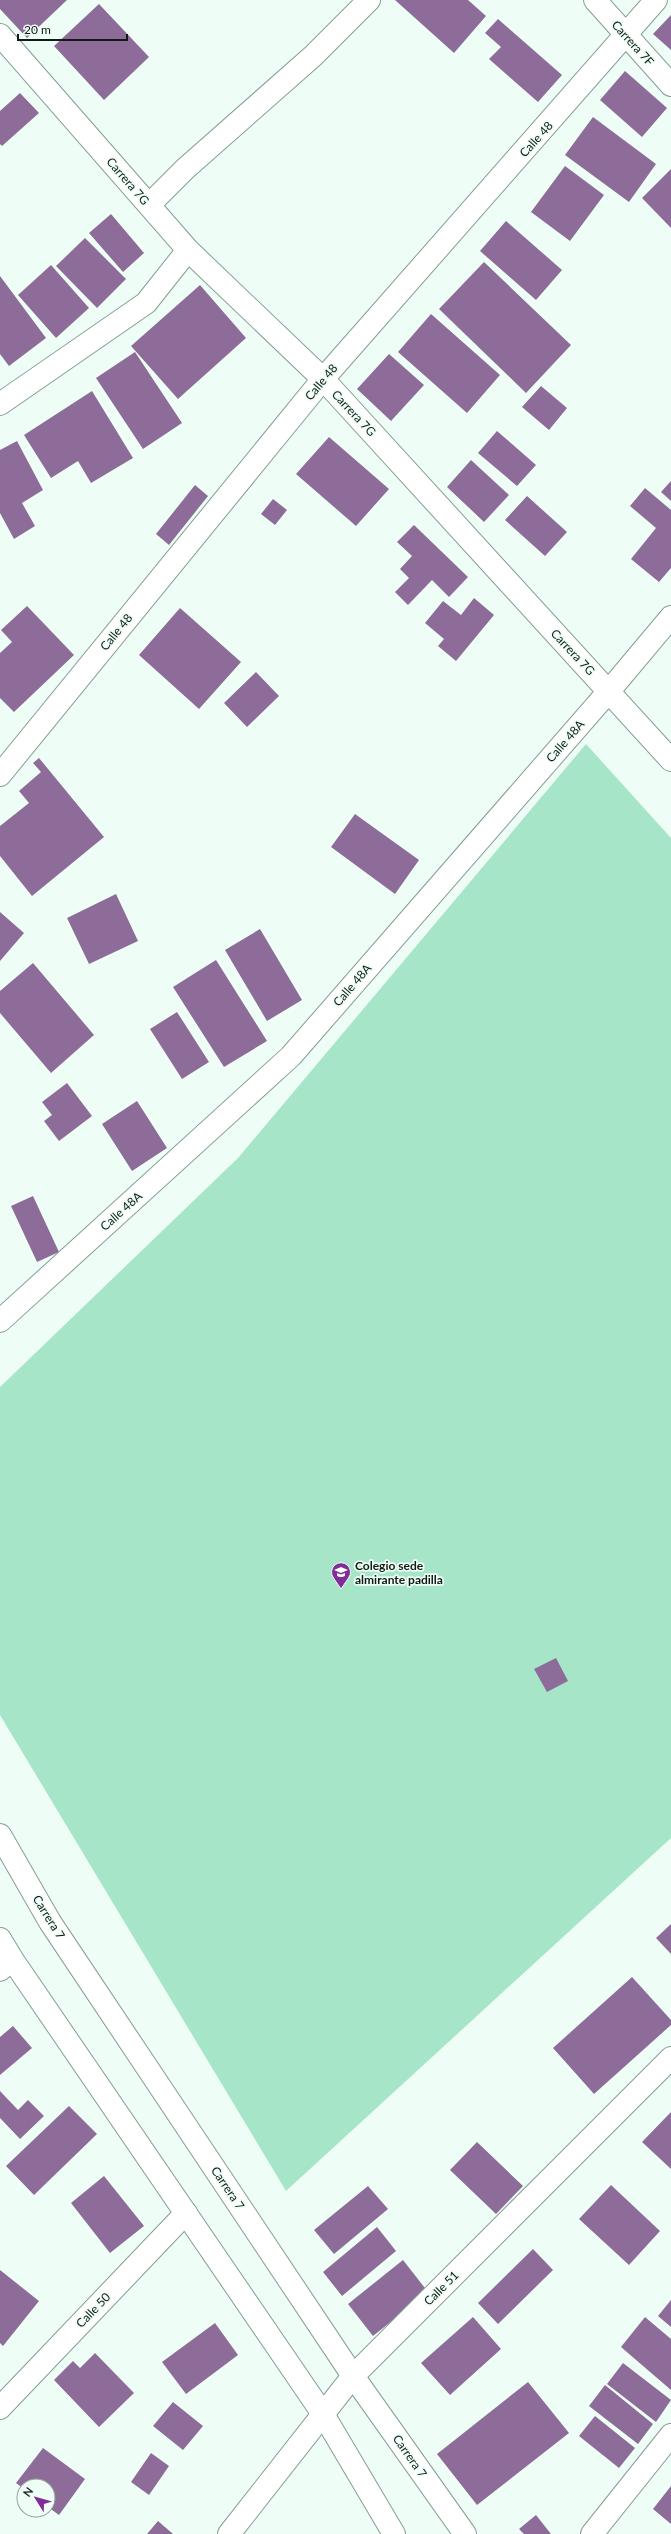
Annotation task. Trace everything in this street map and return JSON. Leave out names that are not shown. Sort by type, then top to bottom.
[{"type":"street","points":[[149,205],[185,169],[313,56],[369,0]]},
{"type":"street","name":"Carrera 7F","points":[[595,0],[671,85]]},
{"type":"street","name":"Calle 48","points":[[0,774],[323,379],[627,36],[656,0]]},
{"type":"street","name":"Carrera 7G","points":[[0,35],[188,250],[323,379],[671,760]]},
{"type":"street","points":[[0,404],[146,303],[188,250]]},
{"type":"street","name":"Calle 48A","points":[[0,1322],[291,1056],[609,691],[671,617]]},
{"type":"street","name":"Carrera 7","points":[[0,1835],[50,1922],[353,2376],[465,2534]]},
{"type":"street","points":[[0,1939],[6,1965],[186,2213],[323,2414],[394,2534]]},
{"type":"street","name":"Calle 51","points":[[229,2534],[353,2376],[671,2058]]},
{"type":"street","name":"Calle 50","points":[[0,2408],[186,2213]]},
{"type":"street","points":[[592,2534],[671,2435]]},
{"type":"green space","points":[[586,744],[671,838],[671,1838],[286,2191],[0,1715],[0,1387],[238,1158]]},
{"type":"building","points":[[0,0],[67,0],[27,38],[0,9]]},
{"type":"building","points":[[395,0],[468,0],[486,16],[454,53]]},
{"type":"building","points":[[99,4],[149,57],[104,100],[54,46]]},
{"type":"building","points":[[671,15],[671,50],[653,34]]},
{"type":"building","points":[[498,19],[562,75],[538,102],[489,59],[501,47],[485,33]]},
{"type":"building","points":[[625,71],[667,108],[642,137],[600,100]]},
{"type":"building","points":[[20,93],[39,113],[2,146],[0,144],[0,111]]},
{"type":"building","points":[[593,117],[656,164],[629,202],[565,155]]},
{"type":"building","points":[[565,166],[604,195],[570,241],[531,212]]},
{"type":"building","points":[[671,169],[671,228],[642,198]]},
{"type":"building","points":[[111,214],[144,253],[123,272],[89,233]]},
{"type":"building","points":[[506,221],[562,270],[536,300],[480,251]]},
{"type":"building","points":[[85,238],[126,279],[97,308],[56,266]]},
{"type":"building","points":[[484,262],[571,345],[526,393],[439,309]]},
{"type":"building","points":[[51,265],[89,308],[56,338],[18,295]]},
{"type":"building","points":[[0,276],[46,338],[9,366],[0,354]]},
{"type":"building","points":[[200,285],[246,338],[178,399],[131,346]]},
{"type":"building","points":[[431,314],[500,375],[467,413],[398,352]]},
{"type":"building","points":[[135,352],[182,423],[143,449],[96,378]]},
{"type":"building","points":[[389,354],[424,385],[391,421],[357,389]]},
{"type":"building","points":[[541,386],[567,408],[549,430],[522,407]]},
{"type":"building","points":[[92,391],[133,458],[91,483],[78,461],[51,478],[24,435]]},
{"type":"building","points":[[497,431],[536,465],[517,486],[478,453]]},
{"type":"building","points":[[329,437],[389,489],[356,526],[296,474]]},
{"type":"building","points":[[17,441],[43,490],[22,503],[35,526],[14,539],[0,513],[0,450]]},
{"type":"building","points":[[471,460],[509,495],[484,522],[447,487]]},
{"type":"building","points":[[671,481],[671,501],[661,492]]},
{"type":"building","points":[[195,485],[208,496],[169,545],[156,534]]},
{"type":"building","points":[[645,488],[671,510],[671,568],[659,582],[631,559],[656,528],[630,506]]},
{"type":"building","points":[[527,496],[567,532],[545,556],[505,520]]},
{"type":"building","points":[[273,499],[287,510],[275,525],[261,514]]},
{"type":"building","points":[[414,525],[468,577],[449,597],[432,580],[408,605],[395,592],[409,578],[400,569],[412,556],[397,542]]},
{"type":"building","points":[[474,598],[494,615],[456,661],[438,646],[444,639],[425,623],[443,601],[461,615]]},
{"type":"building","points":[[27,606],[74,655],[14,712],[0,698],[0,653],[12,642],[1,630]]},
{"type":"building","points":[[180,608],[241,662],[199,709],[139,655]]},
{"type":"building","points":[[256,672],[279,696],[247,727],[224,703]]},
{"type":"building","points":[[39,758],[104,837],[32,896],[0,856],[0,826],[29,803],[19,791],[41,772],[33,763]]},
{"type":"building","points":[[355,814],[419,860],[395,894],[331,847]]},
{"type":"building","points":[[116,894],[138,941],[89,964],[67,918]]},
{"type":"building","points":[[0,912],[24,933],[0,961]]},
{"type":"building","points":[[260,929],[302,1000],[267,1021],[225,950]]},
{"type":"building","points":[[216,960],[267,1041],[224,1067],[173,987]]},
{"type":"building","points":[[33,963],[94,1035],[51,1073],[0,1013],[0,991]]},
{"type":"building","points":[[177,1012],[209,1062],[182,1079],[150,1029]]},
{"type":"building","points":[[67,1083],[92,1116],[59,1141],[44,1121],[52,1115],[42,1102]]},
{"type":"building","points":[[137,1101],[167,1148],[132,1171],[102,1124]]},
{"type":"building","points":[[33,1196],[59,1252],[37,1262],[11,1206]]},
{"type":"building","points":[[556,1658],[568,1681],[547,1692],[534,1669]]},
{"type":"building","points":[[671,1924],[671,1954],[656,1938]]},
{"type":"building","points":[[632,1977],[671,2020],[671,2025],[594,2094],[553,2048]]},
{"type":"building","points":[[13,2026],[32,2048],[0,2075],[0,2037]]},
{"type":"building","points":[[0,2091],[18,2110],[28,2100],[44,2116],[20,2139],[0,2118]]},
{"type":"building","points":[[69,2106],[97,2134],[34,2195],[6,2166]]},
{"type":"building","points":[[671,2112],[671,2169],[642,2142]]},
{"type":"building","points":[[477,2142],[523,2186],[496,2214],[450,2170]]},
{"type":"building","points":[[104,2176],[144,2226],[110,2253],[71,2203]]},
{"type":"building","points":[[611,2185],[660,2231],[629,2265],[579,2219]]},
{"type":"building","points":[[368,2186],[388,2209],[334,2254],[314,2230]]},
{"type":"building","points":[[377,2227],[396,2251],[342,2296],[323,2272]]},
{"type":"building","points":[[533,2249],[553,2270],[498,2324],[478,2303]]},
{"type":"building","points":[[403,2260],[428,2292],[373,2336],[348,2304]]},
{"type":"building","points":[[0,2270],[39,2301],[3,2346],[0,2343]]},
{"type":"building","points":[[671,2300],[671,2327],[658,2316]]},
{"type":"building","points":[[473,2317],[501,2349],[450,2395],[421,2363]]},
{"type":"building","points":[[645,2317],[671,2339],[671,2390],[621,2347]]},
{"type":"building","points":[[215,2323],[238,2355],[186,2394],[162,2362]]},
{"type":"building","points":[[95,2353],[134,2393],[99,2427],[54,2380],[73,2361],[80,2368]]},
{"type":"building","points":[[623,2363],[671,2400],[656,2422],[607,2384]]},
{"type":"building","points":[[528,2382],[569,2433],[477,2505],[437,2454]]},
{"type":"building","points":[[605,2385],[653,2424],[638,2444],[589,2406]]},
{"type":"building","points":[[173,2402],[203,2426],[183,2450],[153,2426]]},
{"type":"building","points":[[595,2416],[635,2448],[619,2468],[579,2436]]},
{"type":"building","points":[[43,2448],[85,2479],[59,2515],[56,2513],[56,2478],[20,2478]]},
{"type":"building","points":[[151,2453],[169,2466],[149,2495],[131,2482]]},
{"type":"building","points":[[671,2486],[671,2524],[653,2509]]},
{"type":"building","points":[[536,2515],[551,2534],[524,2534],[519,2529]]},
{"type":"building","points":[[158,2521],[173,2534],[147,2534]]},
{"type":"place","name":"Colegio sede almirante padilla","points":[[341,1589]]}]
